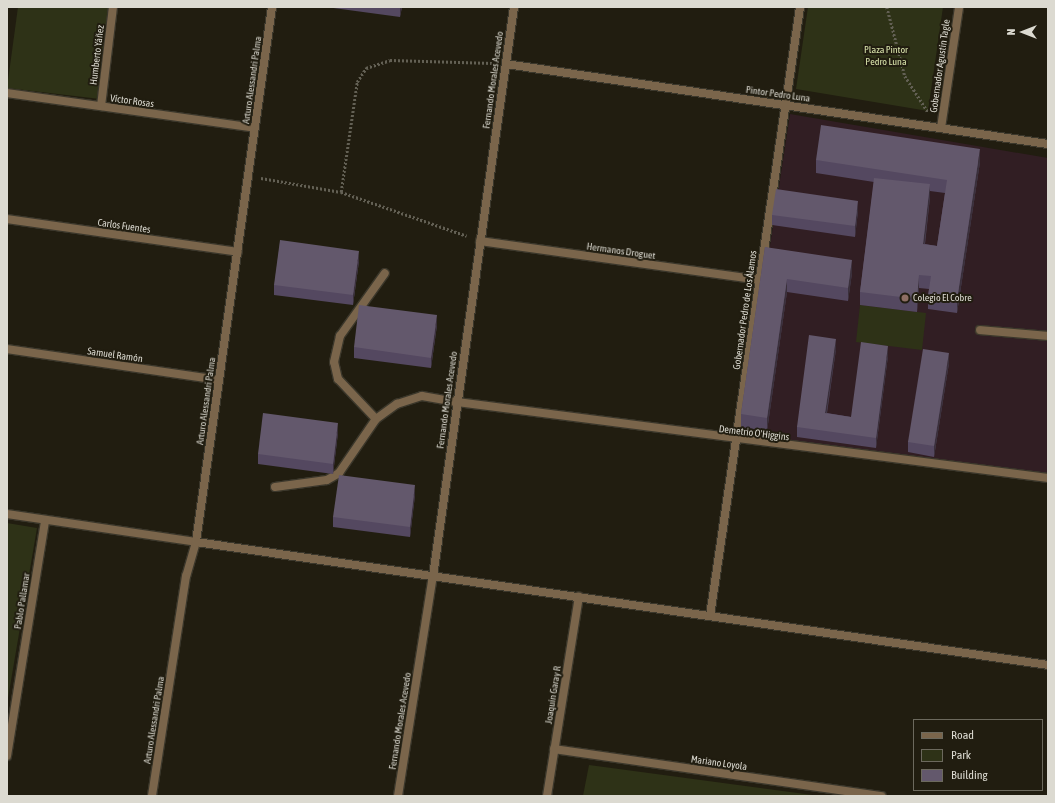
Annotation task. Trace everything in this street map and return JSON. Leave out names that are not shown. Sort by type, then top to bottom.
[{"type":"street","name":"Humberto Yáñez","points":[[101,106],[113,7]]},
{"type":"street","name":"Arturo Alessandri Palma","points":[[152,796],[186,576],[196,542],[272,7]]},
{"type":"street","name":"Fernando Morales Acevedo","points":[[398,796],[433,576],[514,7]]},
{"type":"street","name":"Gobernador Pedro de Los Álamos","points":[[710,616],[800,7]]},
{"type":"street","name":"Gobernador Agustín Tagle","points":[[941,128],[959,7]]},
{"type":"street","name":"Pintor Pedro Luna","points":[[506,64],[1048,144]]},
{"type":"street","name":"Víctor Rosas","points":[[7,93],[255,128]]},
{"type":"street","name":"Carlos Fuentes","points":[[7,219],[238,252]]},
{"type":"street","name":"Hermanos Droguet","points":[[480,241],[760,280]]},
{"type":"street","points":[[275,487],[327,480],[339,473],[376,419],[338,379],[334,362],[340,336],[385,273]]},
{"type":"street","points":[[980,330],[1048,336]]},
{"type":"street","name":"Samuel Ramón","points":[[7,349],[219,380]]},
{"type":"street","name":"Demetrio O'Higgins","points":[[376,419],[397,404],[422,396],[736,441],[1048,478]]},
{"type":"street","points":[[7,514],[46,521],[1048,665]]},
{"type":"street","name":"Pablo Pallamar","points":[[7,751],[46,521]]},
{"type":"street","name":"Joaquín Garay R","points":[[547,796],[579,597]]},
{"type":"street","name":"Mariano Loyola","points":[[554,749],[882,796]]},
{"type":"path","points":[[888,7],[905,76],[917,99],[941,128]]},
{"type":"path","points":[[341,192],[357,82],[366,68],[390,60],[506,64]]},
{"type":"path","points":[[248,176],[341,192],[480,241]]},
{"type":"shaded area","name":"Colegio El Cobre","points":[[790,114],[1048,158],[1048,478],[741,437]]},
{"type":"green space","points":[[18,7],[112,7],[100,99],[7,88]]},
{"type":"green space","name":"Plaza Pintor Pedro Luna","points":[[808,7],[943,7],[928,111],[796,89]]},
{"type":"green space","points":[[860,305],[926,313],[922,350],[856,342]]},
{"type":"green space","points":[[7,523],[37,528],[7,704]]},
{"type":"green space","points":[[589,765],[820,796],[583,796]]},
{"type":"building","points":[[821,125],[980,149],[957,300],[928,296],[931,276],[919,275],[917,299],[860,292],[874,178],[930,184],[923,244],[937,246],[947,180],[816,160]]},
{"type":"building","points":[[776,189],[858,201],[855,226],[772,215]]},
{"type":"building","points":[[280,240],[359,251],[353,295],[274,285]]},
{"type":"building","points":[[765,247],[852,260],[848,288],[787,279],[767,418],[741,414]]},
{"type":"building","points":[[359,305],[437,315],[431,358],[354,347]]},
{"type":"building","points":[[809,335],[836,339],[825,413],[851,417],[861,342],[888,346],[876,438],[797,427]]},
{"type":"building","points":[[923,349],[949,353],[934,446],[908,442]]},
{"type":"building","points":[[263,413],[338,423],[333,464],[258,454]]},
{"type":"building","points":[[339,475],[415,485],[410,527],[333,517]]},
{"type":"place","name":"Colegio El Cobre","points":[[905,298]]}]
